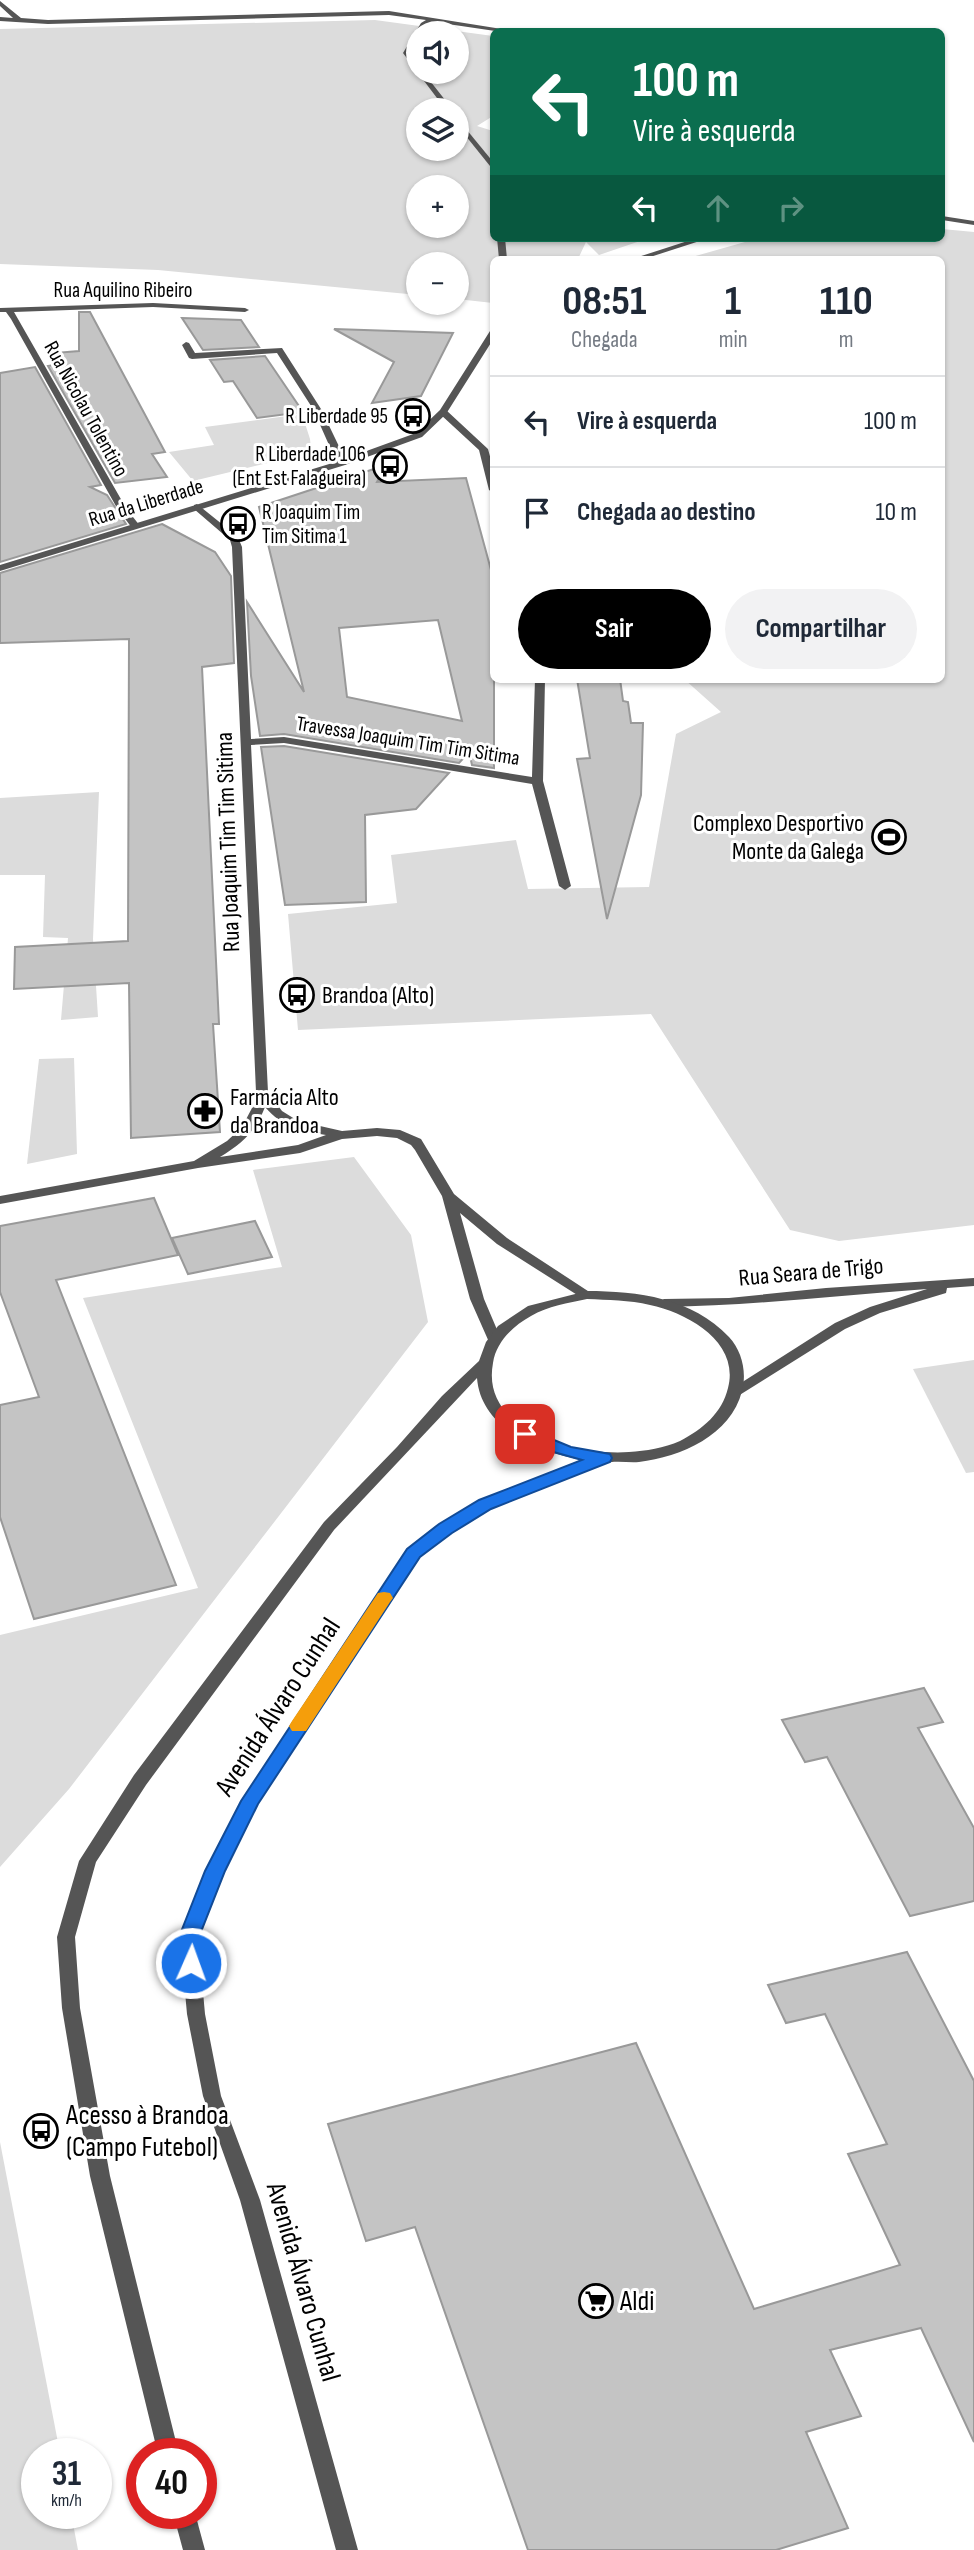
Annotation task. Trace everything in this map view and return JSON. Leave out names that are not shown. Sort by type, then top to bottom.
[{"type":"street","points":[[0,3],[19,20]]},
{"type":"street","points":[[0,19],[48,22],[377,13],[436,18],[494,28]]},
{"type":"street","points":[[430,21],[436,18]]},
{"type":"street","points":[[469,136],[490,164]]},
{"type":"street","points":[[945,218],[974,223]]},
{"type":"street","points":[[646,256],[692,242]]},
{"type":"street","name":"Rua Aquilino Ribeiro","points":[[4,310],[153,305],[245,310]]},
{"type":"street","name":"Rua Nicolau Tolentino","points":[[4,310],[15,318],[122,508],[135,526]]},
{"type":"street","name":"Rua da Liberdade","points":[[0,568],[342,463],[419,435],[443,412],[490,337]]},
{"type":"street","points":[[186,345],[192,356],[279,350],[317,409],[342,463]]},
{"type":"street","points":[[443,412],[483,449],[490,475]]},
{"type":"street","name":"Rua Joaquim Tim Tim Sitima","points":[[197,507],[235,539],[237,547],[262,1092],[257,1118],[244,1135],[198,1164]]},
{"type":"street","points":[[537,781],[540,683]]},
{"type":"street","name":"Travessa Joaquim Tim Tim Sitima","points":[[247,742],[284,740],[537,781],[565,886]]},
{"type":"street","points":[[262,1092],[272,1112],[288,1123],[340,1135]]},
{"type":"street","points":[[0,1200],[198,1164],[300,1149],[340,1135],[377,1132],[406,1136],[416,1142],[427,1156],[449,1196],[477,1299],[494,1339]]},
{"type":"street","points":[[449,1196],[502,1241],[587,1295]]},
{"type":"street","name":"Rua Seara de Trigo","points":[[664,1303],[729,1302],[827,1292],[968,1283]]},
{"type":"street","name":"Rua Seara de Trigo","points":[[738,1391],[840,1326],[875,1310],[968,1283]]},
{"type":"street","points":[[165,2438],[97,2163],[71,2008],[66,1937],[88,1861],[140,1780],[329,1526],[483,1364],[494,1339],[517,1318],[549,1303],[587,1295],[626,1295],[664,1303],[692,1315],[715,1330],[730,1349],[738,1369],[738,1391],[731,1407],[719,1422],[702,1435],[657,1453],[604,1458],[569,1452],[538,1442],[512,1426],[494,1407],[484,1386],[483,1364]]},
{"type":"street","name":"Avenida Álvaro Cunhal","points":[[347,2550],[250,2200],[212,2096],[196,2014],[189,1937],[215,1871],[250,1801],[414,1553],[445,1529],[485,1504],[604,1458]]},
{"type":"street","points":[[188,2529],[194,2550]]},
{"type":"shaded area","points":[[375,20],[406,24],[406,84],[469,84],[469,33],[490,36],[490,118],[477,126],[490,130],[490,242],[586,242],[579,256],[490,256],[490,303],[469,300],[469,252],[406,252],[406,294],[158,270],[0,264],[0,29]]},
{"type":"shaded area","points":[[945,229],[974,232],[974,1225],[839,1241],[790,1230],[651,1014],[298,1030],[288,914],[397,903],[391,855],[516,840],[528,889],[649,887],[676,734],[721,712],[688,683],[945,683],[945,256],[696,256],[745,242],[945,242]]},
{"type":"shaded area","points":[[586,242],[637,242],[599,255]]},
{"type":"shaded area","points":[[302,414],[311,449],[305,454],[193,481],[169,452],[214,445],[205,427]]},
{"type":"shaded area","points":[[99,792],[93,939],[98,1017],[61,1020],[68,938],[43,937],[45,875],[0,875],[0,798]]},
{"type":"shaded area","points":[[74,1058],[77,1154],[27,1164],[39,1059]]},
{"type":"shaded area","points":[[354,1157],[411,1235],[428,1322],[69,1789],[0,1867],[0,1635],[198,1588],[83,1298],[282,1267],[253,1170]]},
{"type":"shaded area","points":[[974,1360],[974,1472],[966,1473],[913,1369]]},
{"type":"shaded area","points":[[0,2142],[57,2438],[21,2438],[21,2529],[74,2529],[78,2550],[0,2550]]},
{"type":"building","points":[[79,312],[90,312],[165,452],[152,454],[167,477],[115,483],[48,366],[60,364],[54,353],[79,351]]},
{"type":"building","points":[[182,318],[241,320],[259,347],[203,350]]},
{"type":"building","points":[[334,329],[453,333],[421,396],[372,403],[394,362]]},
{"type":"building","points":[[265,356],[303,412],[257,418],[233,381],[224,382],[210,360]]},
{"type":"building","points":[[35,367],[101,485],[90,487],[107,495],[126,524],[0,562],[0,373]]},
{"type":"building","points":[[386,465],[377,482],[466,478],[490,566],[490,683],[494,683],[494,768],[472,765],[469,752],[459,763],[284,734],[260,736],[251,676],[247,602],[304,692],[259,507]],"holes":[[[438,620],[462,721],[347,697],[339,628]]]},
{"type":"building","points":[[162,524],[215,552],[231,576],[234,663],[202,667],[219,1024],[213,1024],[220,1132],[131,1138],[129,983],[14,989],[15,947],[128,941],[129,639],[0,643],[0,573]]},
{"type":"building","points":[[578,683],[621,683],[623,701],[628,702],[631,723],[643,723],[641,795],[607,919],[577,759],[590,758]]},
{"type":"building","points":[[284,746],[449,773],[416,809],[365,815],[366,902],[285,905],[261,747]]},
{"type":"building","points":[[154,1198],[178,1255],[56,1280],[176,1585],[34,1619],[0,1517],[0,1405],[39,1397],[0,1292],[0,1226]]},
{"type":"building","points":[[255,1221],[272,1257],[188,1274],[172,1238]]},
{"type":"building","points":[[924,1688],[943,1722],[918,1728],[974,1828],[974,1901],[910,1916],[827,1757],[805,1762],[782,1720]]},
{"type":"building","name":"Aldi","points":[[907,1952],[974,2081],[974,2442],[921,2328],[830,2350],[861,2416],[806,2432],[848,2528],[776,2550],[528,2550],[415,2227],[366,2241],[328,2124],[636,2043],[754,2309],[900,2265],[848,2154],[887,2144],[825,2014],[786,2023],[768,1985]]},
{"type":"slow traffic","points":[[299,1726],[384,1598]]},
{"type":"place","name":"R Liberdade 95","points":[[413,416]]},
{"type":"place","name":"R Liberdade 106 (Ent Est Falagueira)","points":[[390,466]]},
{"type":"place","name":"R Joaquim Tim Tim Sitima 1","points":[[238,524]]},
{"type":"place","name":"Complexo Desportivo Monte da Galega","points":[[889,837]]},
{"type":"place","name":"Brandoa (Alto)","points":[[297,995]]},
{"type":"place","name":"Farmácia Alto da Brandoa","points":[[205,1111]]},
{"type":"place","name":"Acesso à Brandoa (Campo Futebol)","points":[[41,2131]]},
{"type":"place","name":"Aldi","points":[[596,2301]]},
{"type":"route","points":[[191,1963],[189,1937],[215,1871],[250,1801],[414,1553],[445,1529],[485,1504],[604,1458],[569,1452],[538,1442],[525,1434]]}]
